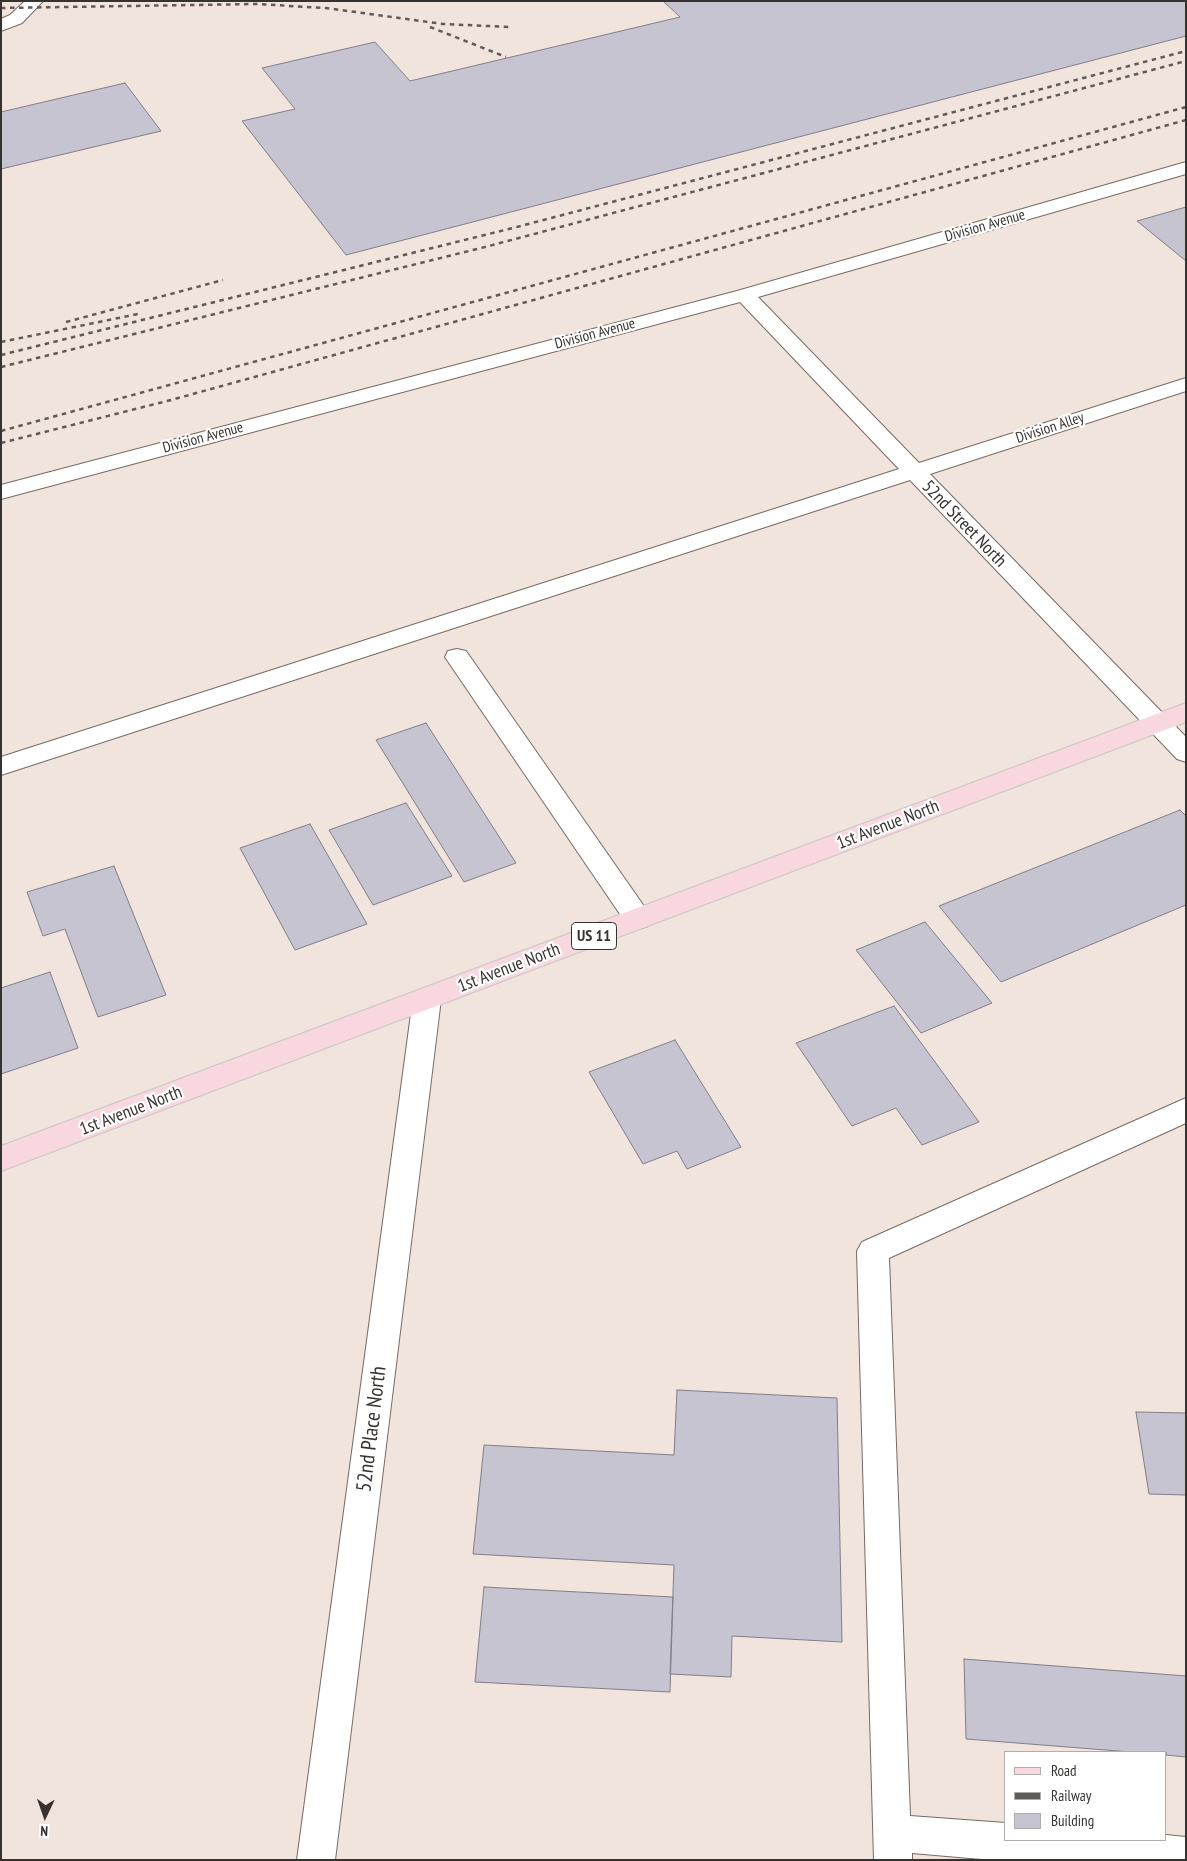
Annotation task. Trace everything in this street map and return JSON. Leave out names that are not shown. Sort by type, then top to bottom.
[{"type":"main road","name":"1st Avenue North","points":[[1,1159],[1186,712]]},
{"type":"street","points":[[1,26],[16,19],[35,1]]},
{"type":"street","name":"Division Avenue","points":[[1,492],[744,295],[1186,168]]},
{"type":"street","name":"52nd Street North","points":[[744,295],[1186,753]]},
{"type":"street","name":"Division Alley","points":[[1,766],[915,473],[1186,384]]},
{"type":"street","points":[[457,656],[638,919]]},
{"type":"street","name":"52nd Place North","points":[[316,1860],[427,999]]},
{"type":"street","points":[[1186,1110],[873,1251],[893,1846],[1186,1856]]},
{"type":"building","points":[[663,1],[1186,1],[1186,36],[346,255],[242,121],[295,109],[262,68],[375,42],[410,81],[680,17]]},
{"type":"building","points":[[125,83],[161,131],[1,169],[1,112]]},
{"type":"building","points":[[1186,207],[1186,261],[1137,221]]},
{"type":"building","points":[[426,723],[516,863],[464,882],[376,740]]},
{"type":"building","points":[[406,803],[452,876],[373,905],[329,830]]},
{"type":"building","points":[[1180,810],[1186,816],[1186,905],[1001,982],[939,906]]},
{"type":"building","points":[[310,824],[367,924],[295,950],[240,848]]},
{"type":"building","points":[[114,866],[166,995],[98,1017],[65,929],[43,936],[27,892]]},
{"type":"building","points":[[925,922],[992,1003],[921,1033],[856,950]]},
{"type":"building","points":[[50,972],[78,1048],[1,1074],[1,988]]},
{"type":"building","points":[[894,1006],[979,1122],[922,1145],[896,1108],[852,1126],[796,1043]]},
{"type":"building","points":[[675,1040],[741,1147],[687,1169],[677,1151],[643,1164],[589,1072]]},
{"type":"building","points":[[677,1390],[837,1398],[842,1642],[732,1636],[731,1677],[670,1674],[674,1565],[473,1554],[484,1445],[674,1455]]},
{"type":"building","points":[[1136,1412],[1186,1413],[1186,1495],[1149,1494]]},
{"type":"building","points":[[484,1587],[673,1597],[670,1692],[475,1682]]},
{"type":"building","points":[[964,1659],[1186,1676],[1186,1757],[1167,1755],[1167,1751],[1118,1751],[966,1739]]},
{"type":"railway","points":[[1,8],[256,4],[326,8],[443,24],[511,27]]},
{"type":"railway","points":[[430,27],[506,57]]},
{"type":"railway","points":[[1,355],[513,228],[1186,51]]},
{"type":"railway","points":[[1,367],[485,247],[1186,61]]},
{"type":"railway","points":[[1,431],[1186,107]]},
{"type":"railway","points":[[1,443],[171,400],[1186,120]]},
{"type":"railway","points":[[66,322],[223,280]]},
{"type":"railway","points":[[1,342],[138,314]]}]
